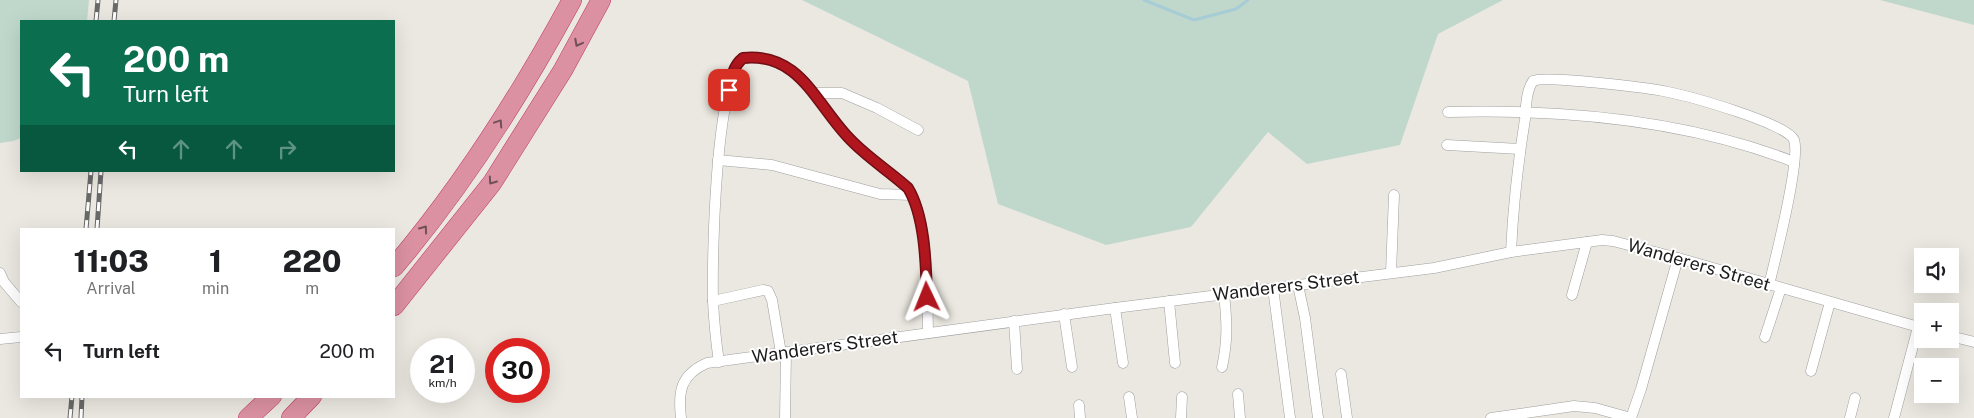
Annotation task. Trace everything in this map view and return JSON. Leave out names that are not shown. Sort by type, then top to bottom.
[{"type":"highway","points":[[395,266],[472,163],[515,101],[572,0]]},
{"type":"highway","points":[[395,305],[492,183],[563,70],[601,0]]},
{"type":"highway","points":[[248,418],[270,398]]},
{"type":"highway","points":[[291,418],[310,398]]},
{"type":"street","points":[[719,362],[713,301],[713,235],[718,160],[732,74],[738,62],[743,58],[764,58],[798,74],[815,93],[827,112],[846,135],[863,152],[908,188],[912,195],[924,251],[928,333]]},
{"type":"street","points":[[1511,252],[1513,208],[1520,149],[1531,84],[1539,79],[1667,92],[1698,99],[1755,118],[1783,130],[1794,140],[1794,162],[1769,285]]},
{"type":"street","points":[[815,93],[842,93],[877,108],[918,130]]},
{"type":"street","points":[[1448,112],[1526,112],[1624,120],[1660,125],[1759,149],[1794,162]]},
{"type":"street","points":[[1447,145],[1520,149]]},
{"type":"street","points":[[718,160],[772,165],[880,194],[912,195]]},
{"type":"street","points":[[1391,272],[1394,195]]},
{"type":"street","name":"Wanderers Street","points":[[681,418],[680,395],[686,378],[698,367],[706,364],[1064,314],[1434,268],[1511,252],[1587,242],[1613,241],[1914,325]]},
{"type":"street","points":[[1572,295],[1587,242]]},
{"type":"street","points":[[1491,418],[1574,406],[1595,408],[1631,418],[1678,258]]},
{"type":"street","points":[[0,273],[4,282],[20,301]]},
{"type":"street","points":[[1298,285],[1305,318],[1318,418]]},
{"type":"street","points":[[1273,288],[1290,418]]},
{"type":"street","points":[[1765,337],[1781,288]]},
{"type":"street","points":[[713,301],[763,290],[768,291],[772,300],[784,353],[785,418]]},
{"type":"street","points":[[1222,366],[1227,344],[1224,294]]},
{"type":"street","points":[[1169,301],[1176,363]]},
{"type":"street","points":[[1811,371],[1830,302]]},
{"type":"street","points":[[1115,308],[1123,363]]},
{"type":"street","points":[[1064,314],[1072,367]]},
{"type":"street","points":[[1014,321],[1017,369]]},
{"type":"street","points":[[0,339],[20,337]]},
{"type":"street","points":[[1959,338],[1974,342]]},
{"type":"street","points":[[1894,418],[1914,348]]},
{"type":"street","points":[[1341,374],[1347,418]]},
{"type":"street","points":[[1238,394],[1240,418]]},
{"type":"street","points":[[1129,397],[1132,418]]},
{"type":"street","points":[[1181,418],[1182,397]]},
{"type":"street","points":[[1850,418],[1855,398]]},
{"type":"street","points":[[1078,405],[1080,418]]},
{"type":"green space","points":[[0,0],[89,0],[87,20],[20,20],[20,138],[0,143]]},
{"type":"green space","points":[[802,0],[1503,0],[1438,34],[1400,145],[1307,164],[1268,132],[1191,227],[1106,245],[998,204],[968,81]]},
{"type":"green space","points":[[1880,0],[1974,0],[1974,25]]},
{"type":"waterway","points":[[1144,0],[1194,20],[1236,9],[1248,0]]},
{"type":"railway","points":[[96,20],[98,0]]},
{"type":"railway","points":[[114,20],[116,0]]},
{"type":"railway","points":[[86,228],[91,172]]},
{"type":"railway","points":[[97,228],[101,172]]},
{"type":"railway","points":[[70,418],[72,398]]},
{"type":"railway","points":[[81,418],[82,398]]},
{"type":"route","points":[[729,90],[732,74],[738,62],[743,58],[764,58],[782,65],[798,74],[815,93],[827,112],[846,135],[863,152],[908,188],[916,206],[921,231],[927,297]]}]
